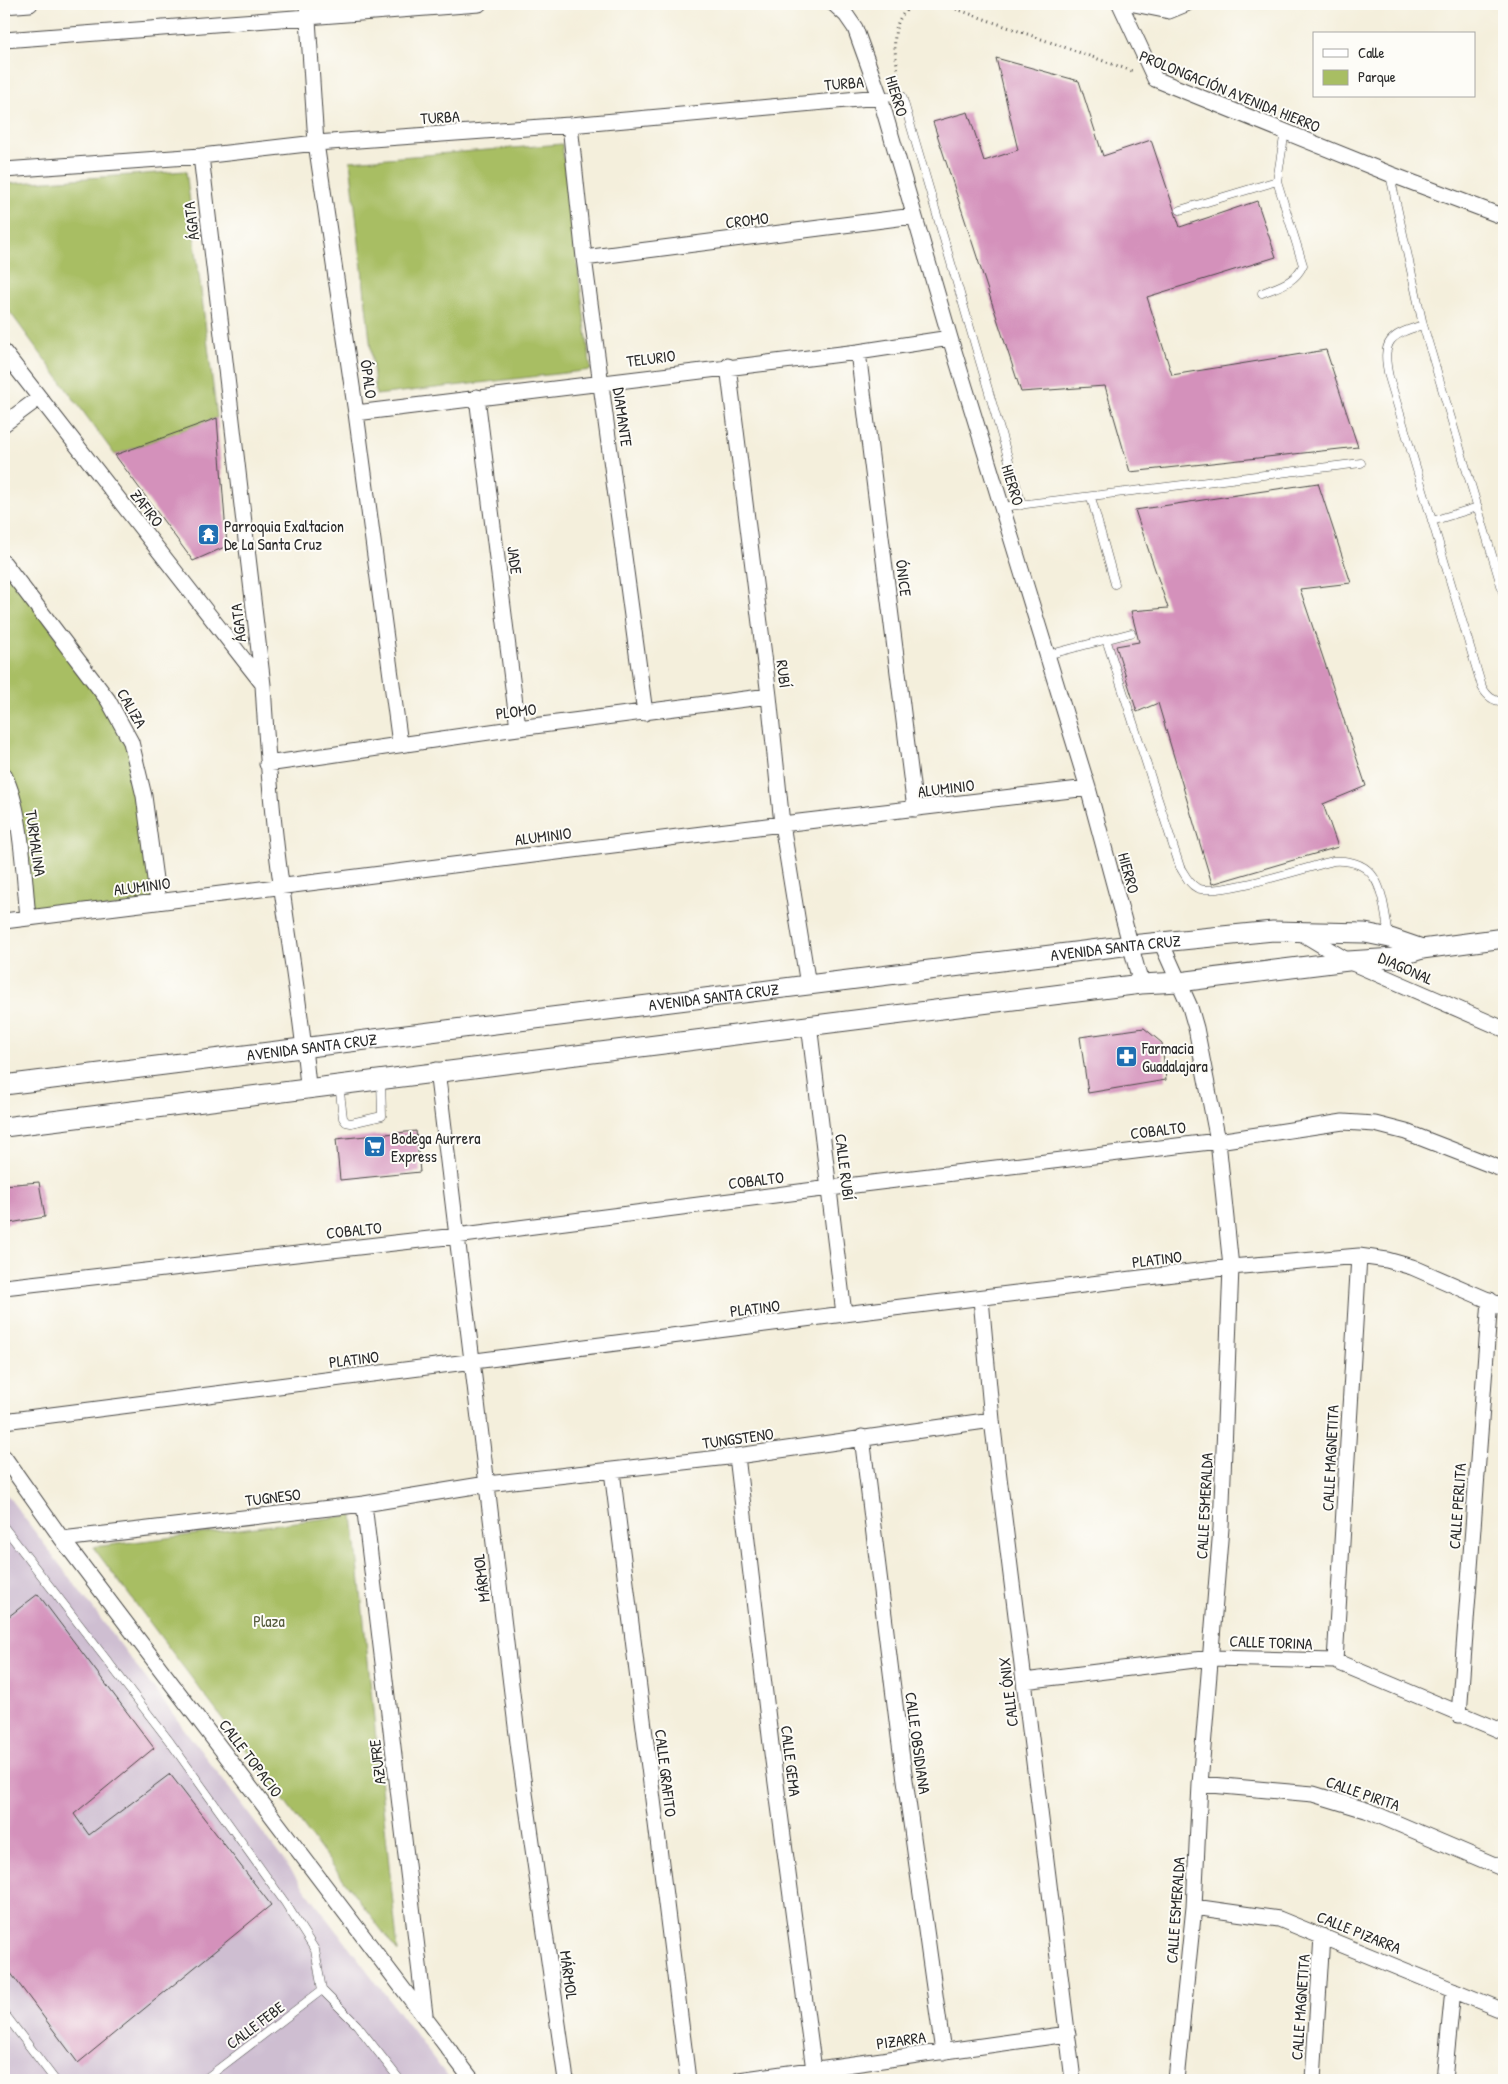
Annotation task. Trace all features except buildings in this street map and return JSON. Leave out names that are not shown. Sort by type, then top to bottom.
[{"type":"street","points":[[4,6],[30,4]]},
{"type":"street","points":[[4,40],[307,11],[478,4]]},
{"type":"street","name":"HIERRO","points":[[834,4],[846,15],[855,28],[880,98],[950,338],[1088,788],[1141,984]]},
{"type":"street","points":[[1120,4],[1155,79]]},
{"type":"street","points":[[1134,4],[1169,11],[1186,4]]},
{"type":"street","name":"ÓPALO","points":[[307,11],[316,143],[356,413],[400,744]]},
{"type":"street","name":"PROLONGACIÓN AVENIDA HIERRO","points":[[1155,79],[1390,174],[1504,217]]},
{"type":"street","name":"TURBA","points":[[4,170],[201,156],[316,143],[570,125],[880,98]]},
{"type":"street","name":"DIAMANTE","points":[[570,125],[584,258],[645,713]]},
{"type":"street","name":"ÁGATA","points":[[201,156],[263,685],[267,764],[281,888],[305,1047],[308,1086]]},
{"type":"street","name":"CROMO","points":[[584,258],[914,216]]},
{"type":"street","name":"TELURIO","points":[[356,413],[728,366],[858,352],[950,338]]},
{"type":"street","name":"ZAFIRO","points":[[4,352],[263,685]]},
{"type":"street","name":"ÓNICE","points":[[858,352],[915,809]]},
{"type":"street","name":"RUBÍ","points":[[728,366],[769,696],[782,824],[808,984]]},
{"type":"street","name":"JADE","points":[[477,397],[518,728]]},
{"type":"street","points":[[4,424],[39,398]]},
{"type":"street","name":"CALIZA","points":[[4,563],[108,700],[131,742],[144,796],[158,902]]},
{"type":"street","name":"PLOMO","points":[[267,764],[518,728],[769,696]]},
{"type":"street","name":"TURMALINA","points":[[4,775],[10,788],[17,824],[28,918]]},
{"type":"street","name":"ALUMINIO","points":[[4,921],[281,888],[782,824],[1088,788]]},
{"type":"street","name":"AVENIDA SANTA CRUZ","points":[[4,1086],[808,984],[1161,942],[1273,931],[1365,933],[1390,938],[1422,949]]},
{"type":"street","name":"DIAGONAL","points":[[1298,931],[1348,961],[1504,1029]]},
{"type":"street","points":[[1390,938],[1398,984]]},
{"type":"street","name":"AVENIDA SANTA CRUZ","points":[[4,1127],[339,1082],[809,1024],[1141,984],[1179,982],[1348,961],[1394,958],[1422,949],[1504,938]]},
{"type":"street","name":"CALLE ESMERALDA","points":[[1161,942],[1179,982],[1196,1028],[1218,1140],[1231,1267],[1221,1528],[1200,1784],[1194,1907],[1176,2080]]},
{"type":"street","name":"CALLE RUBÍ","points":[[809,1024],[844,1314]]},
{"type":"street","name":"MÁRMOL","points":[[437,1070],[470,1362],[488,1484],[519,1751],[566,2080]]},
{"type":"street","name":"COBALTO","points":[[4,1286],[456,1236],[1218,1140],[1343,1122],[1375,1124],[1444,1146],[1504,1170]]},
{"type":"street","name":"PLATINO","points":[[4,1421],[844,1314],[981,1299],[1231,1267],[1359,1256],[1387,1260],[1412,1267],[1504,1307]]},
{"type":"street","name":"CALLE MAGNETITA","points":[[1335,1661],[1359,1256]]},
{"type":"street","name":"CALLE ÓNIX","points":[[981,1299],[992,1420],[1073,2080]]},
{"type":"street","name":"CALLE PERLITA","points":[[1458,1715],[1490,1300]]},
{"type":"street","name":"TUNGSTENO","points":[[488,1484],[737,1456],[992,1420]]},
{"type":"street","name":"CALLE OBSIDIANA","points":[[862,1437],[899,1737],[943,2052]]},
{"type":"street","name":"CALLE GEMA","points":[[737,1456],[772,1752],[814,2070]]},
{"type":"street","name":"CALLE TOPACIO","points":[[4,1457],[62,1539],[472,2080]]},
{"type":"street","name":"CALLE GRAFITO","points":[[612,1471],[688,2080]]},
{"type":"street","name":"TUGNESO","points":[[62,1539],[364,1504],[488,1484]]},
{"type":"street","name":"AZUFRE","points":[[364,1504],[425,2016]]},
{"type":"street","name":"CALLE TORINA","points":[[1024,1682],[1211,1658],[1335,1661],[1458,1715],[1504,1732]]},
{"type":"street","name":"CALLE PIRITA","points":[[1200,1784],[1313,1794],[1366,1810],[1504,1869]]},
{"type":"street","name":"CALLE PIZARRA","points":[[1194,1907],[1279,1920],[1504,2011]]},
{"type":"street","name":"CALLE MAGNETITA","points":[[1313,2080],[1322,1936]]},
{"type":"street","points":[[1444,2080],[1453,1990]]},
{"type":"street","name":"PIZARRA","points":[[738,2080],[1068,2034]]},
{"type":"lane","points":[[880,98],[902,96],[1022,505]]},
{"type":"lane","points":[[1262,293],[1289,282],[1299,275],[1303,265],[1277,181],[1285,131]]},
{"type":"lane","points":[[1390,174],[1423,325],[1504,595]]},
{"type":"lane","points":[[1180,210],[1277,181]]},
{"type":"lane","points":[[1423,325],[1396,334],[1389,341],[1386,350],[1386,362],[1482,687],[1497,702],[1504,701]]},
{"type":"lane","points":[[1002,507],[1361,463]]},
{"type":"lane","points":[[1091,497],[1115,584]]},
{"type":"lane","points":[[1432,521],[1478,507]]},
{"type":"lane","points":[[1047,655],[1131,633]]},
{"type":"lane","points":[[1106,639],[1180,867],[1192,884],[1198,888],[1218,890],[1333,861],[1348,860],[1366,867],[1374,877],[1380,890],[1390,938]]},
{"type":"lane","points":[[339,1082],[343,1118],[346,1122],[351,1123],[382,1116],[381,1077]]},
{"type":"lane","points":[[4,1527],[170,1742],[286,1904],[315,1950],[322,1990],[357,2025],[400,2080]]},
{"type":"lane","name":"CALLE FEBE","points":[[204,2080],[322,1990]]},
{"type":"lane","points":[[4,2014],[54,2080]]},
{"type":"path","points":[[902,96],[894,47],[895,31],[898,19],[915,4]]},
{"type":"path","name":"PROLONGACIÓN AVENIDA HIERRO","points":[[942,4],[1155,79]]},
{"type":"shaded area","points":[[4,1491],[450,2080],[4,2080]]},
{"type":"green space","points":[[562,144],[591,370],[376,395],[350,161]]},
{"type":"green space","points":[[186,171],[217,418],[115,455],[4,304],[4,184]]},
{"type":"green space","points":[[4,563],[131,742],[158,902],[28,918],[4,775]]},
{"type":"green space","name":"Plaza","points":[[353,1515],[398,1952],[93,1547]]},
{"type":"place","name":"Parroquia Exaltacion De La Santa Cruz","points":[[208,535]]},
{"type":"place","name":"Farmacia Guadalajara","points":[[1126,1057]]},
{"type":"place","name":"Bodega Aurrera Express","points":[[375,1147]]}]
